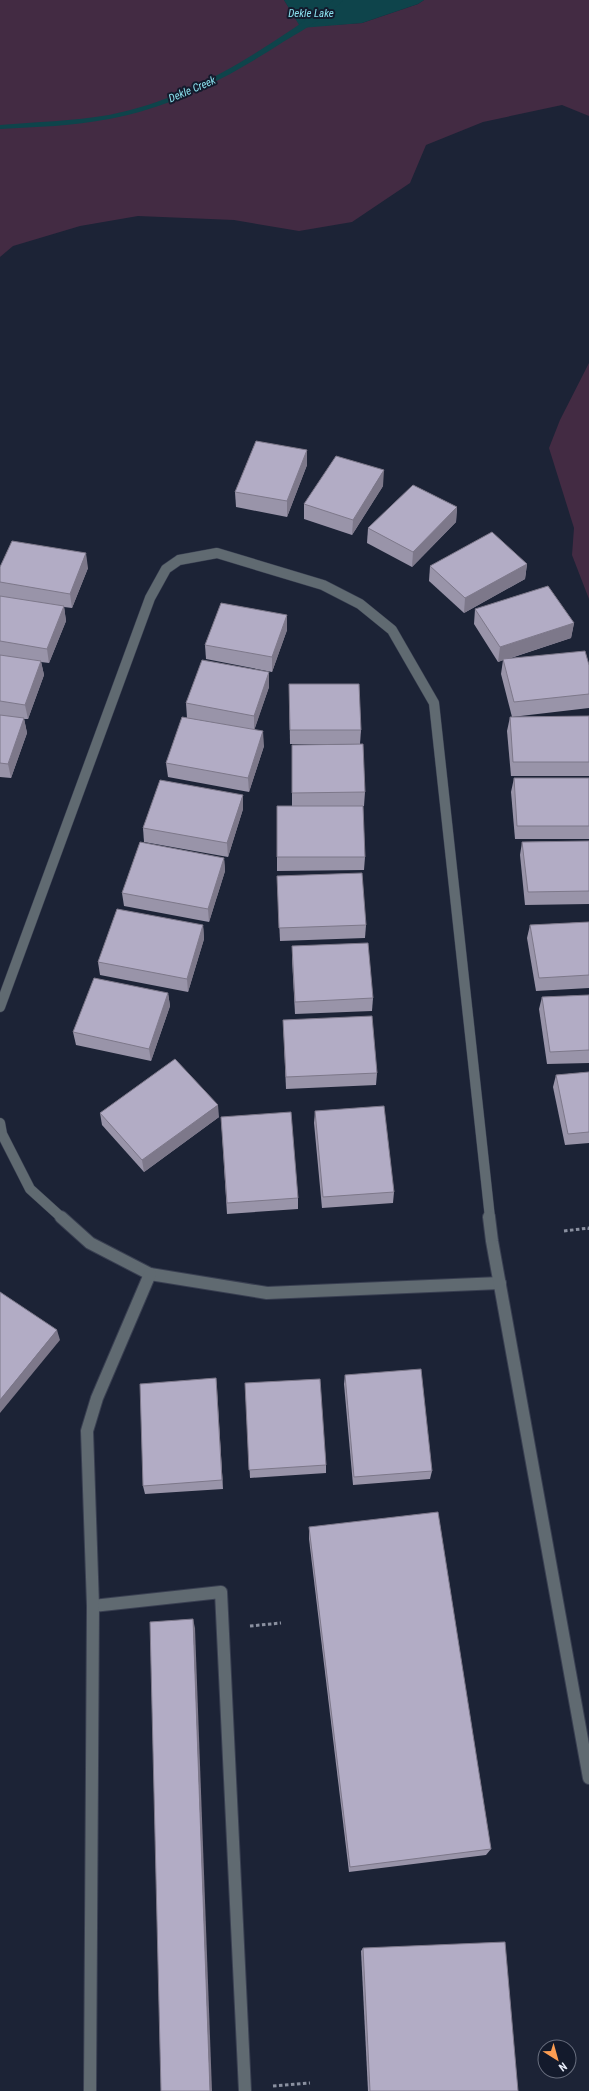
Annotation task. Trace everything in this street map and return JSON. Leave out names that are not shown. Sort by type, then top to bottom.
[{"type":"lane","points":[[0,1007],[150,598],[166,569],[178,560],[217,553],[323,585],[360,604],[392,630],[434,703],[492,1241],[589,1778]]},
{"type":"lane","points":[[0,1123],[2,1134],[30,1189],[90,1243],[150,1274],[267,1293],[500,1284]]},
{"type":"lane","points":[[90,2091],[93,1606],[88,1431],[100,1390],[150,1274]]},
{"type":"lane","points":[[93,1606],[221,1592],[244,2089]]},
{"type":"path","points":[[564,1231],[588,1228],[589,1230]]},
{"type":"path","points":[[244,2089],[310,2083]]},
{"type":"shaded area","points":[[0,0],[284,0],[301,27],[362,23],[418,4],[424,0],[589,0],[589,116],[562,105],[483,122],[426,145],[410,183],[352,222],[299,231],[234,220],[138,216],[80,226],[13,246],[0,257]]},
{"type":"shaded area","points":[[589,363],[589,599],[572,555],[574,528],[549,448],[560,420]]},
{"type":"water","name":"Dekle Lake","points":[[284,0],[424,0],[418,4],[362,23],[301,28]]},
{"type":"building","points":[[256,441],[307,450],[287,501],[235,492]]},
{"type":"building","points":[[336,456],[384,470],[353,520],[304,504]]},
{"type":"building","points":[[413,485],[457,507],[413,552],[368,528]]},
{"type":"building","points":[[492,532],[527,564],[465,598],[430,566]]},
{"type":"building","points":[[12,541],[86,553],[70,594],[0,582],[0,567]]},
{"type":"building","points":[[548,586],[574,623],[500,647],[475,609]]},
{"type":"building","points":[[0,596],[64,606],[47,649],[0,641]]},
{"type":"building","points":[[221,603],[287,615],[272,657],[205,645]]},
{"type":"building","points":[[585,651],[589,665],[589,694],[514,702],[503,659]]},
{"type":"building","points":[[0,655],[41,661],[25,705],[0,701]]},
{"type":"building","points":[[202,660],[269,672],[254,716],[186,703]]},
{"type":"building","points":[[289,684],[359,684],[361,730],[290,730]]},
{"type":"building","points":[[0,715],[24,718],[8,764],[0,763]]},
{"type":"building","points":[[589,716],[589,762],[513,762],[510,717]]},
{"type":"building","points":[[182,717],[263,731],[248,778],[166,763]]},
{"type":"building","points":[[363,744],[365,792],[292,793],[292,745]]},
{"type":"building","points":[[514,778],[589,778],[589,826],[517,826]]},
{"type":"building","points":[[160,780],[243,795],[227,843],[143,828]]},
{"type":"building","points":[[277,806],[363,806],[365,857],[277,857]]},
{"type":"building","points":[[589,841],[589,891],[528,892],[522,842]]},
{"type":"building","points":[[140,842],[224,858],[208,909],[122,893]]},
{"type":"building","points":[[362,873],[366,925],[279,928],[277,876]]},
{"type":"building","points":[[117,909],[203,925],[187,979],[98,962]]},
{"type":"building","points":[[589,922],[589,975],[539,978],[530,925]]},
{"type":"building","points":[[368,943],[373,998],[295,1002],[292,946]]},
{"type":"building","points":[[94,978],[168,993],[149,1049],[73,1032]]},
{"type":"building","points":[[589,995],[589,1050],[550,1052],[542,997]]},
{"type":"building","points":[[372,1016],[377,1073],[286,1077],[283,1020]]},
{"type":"building","points":[[175,1059],[218,1105],[142,1160],[100,1113]]},
{"type":"building","points":[[589,1072],[589,1132],[568,1134],[556,1075]]},
{"type":"building","points":[[384,1106],[394,1192],[323,1197],[315,1111]]},
{"type":"building","points":[[291,1112],[298,1198],[227,1203],[221,1117]]},
{"type":"building","points":[[0,1292],[57,1330],[0,1400]]},
{"type":"building","points":[[421,1369],[432,1471],[354,1477],[345,1375]]},
{"type":"building","points":[[216,1378],[222,1480],[143,1486],[140,1384]]},
{"type":"building","points":[[320,1379],[326,1465],[249,1470],[245,1383]]},
{"type":"building","points":[[438,1512],[491,1849],[350,1867],[309,1527]]},
{"type":"building","points":[[193,1619],[210,2091],[161,2091],[150,1622]]},
{"type":"building","points":[[505,1942],[518,2091],[370,2091],[363,1948]]},
{"type":"waterway","name":"Dekle Creek","points":[[0,127],[68,122],[109,117],[172,99],[230,72],[285,38],[339,0]]}]
